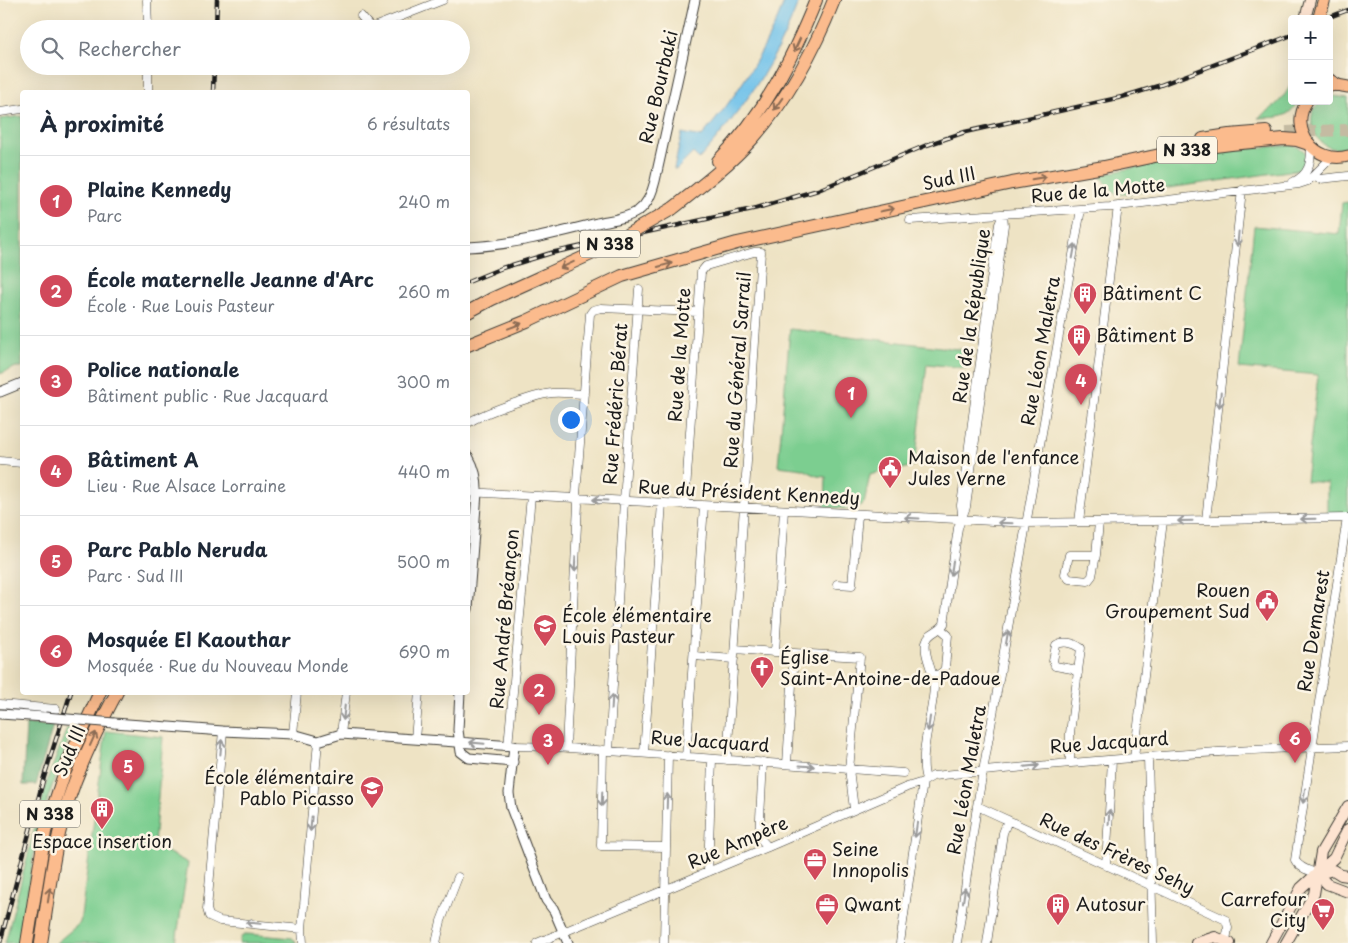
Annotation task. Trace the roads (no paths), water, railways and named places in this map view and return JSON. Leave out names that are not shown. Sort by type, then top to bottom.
[{"type":"highway","points":[[672,208],[720,159],[748,126],[776,86],[799,44],[816,0]]},
{"type":"highway","name":"N 338","points":[[470,311],[602,249],[672,208],[717,172],[752,139],[790,88],[821,34],[834,0]]},
{"type":"highway","points":[[1066,173],[1071,167],[1178,143],[1229,135],[1286,132]]},
{"type":"highway","name":"N 338","points":[[1066,173],[1184,150],[1231,144],[1284,139],[1297,140],[1310,146]]},
{"type":"highway","name":"Sud III","points":[[470,344],[527,321],[622,276],[737,243],[1066,173]]},
{"type":"highway","name":"Sud III","points":[[27,943],[45,832],[68,762],[99,695]]},
{"type":"highway","name":"Sud III","points":[[41,943],[59,834],[69,797],[93,738],[115,695]]},
{"type":"main road","points":[[1306,15],[1310,0]]},
{"type":"main road","points":[[1305,105],[1301,121],[1303,135],[1310,146],[1323,155],[1342,158]]},
{"type":"main road","points":[[1286,943],[1314,894],[1321,852],[1348,806]]},
{"type":"main road","points":[[1271,943],[1301,888],[1334,858],[1348,829]]},
{"type":"main road","points":[[1318,874],[1333,870],[1342,876],[1348,876]]},
{"type":"main road","points":[[1318,874],[1327,884],[1348,892]]},
{"type":"main road","points":[[1196,943],[1215,937],[1227,942]]},
{"type":"street","points":[[148,0],[148,20]]},
{"type":"street","points":[[391,20],[443,0]]},
{"type":"street","name":"Rue Bourbaki","points":[[470,247],[492,246],[523,241],[631,215],[644,205],[650,196],[654,182],[695,0]]},
{"type":"street","points":[[361,16],[364,20]]},
{"type":"street","points":[[149,75],[150,90]]},
{"type":"street","points":[[0,112],[20,109]]},
{"type":"street","points":[[1289,184],[1302,177],[1308,170],[1311,157],[1310,146]]},
{"type":"street","name":"Rue de la Motte","points":[[910,220],[1118,206],[1304,183],[1342,158]]},
{"type":"street","name":"Rue de la Motte","points":[[1313,177],[1320,179],[1348,176]]},
{"type":"street","points":[[1206,520],[1242,190]]},
{"type":"street","points":[[1079,522],[1118,206]]},
{"type":"street","name":"Rue Léon Maletra","points":[[958,943],[976,806],[984,771],[1081,209]]},
{"type":"street","name":"Rue de la République","points":[[900,943],[925,780],[924,763],[935,686],[925,646],[928,637],[933,632],[941,629],[944,624],[958,528],[966,507],[985,348],[1004,225],[1003,214]]},
{"type":"street","name":"Rue de la Motte","points":[[685,505],[701,272],[706,266],[754,252],[761,252]]},
{"type":"street","name":"Rue du Général Sarrail","points":[[727,760],[761,252]]},
{"type":"street","name":"Rue Frédéric Bérat","points":[[639,289],[600,846],[666,847]]},
{"type":"street","points":[[566,748],[578,505],[576,498],[590,314],[594,310],[601,308],[638,309]]},
{"type":"street","name":"Rue Frédéric Bérat","points":[[638,309],[698,312]]},
{"type":"street","points":[[0,392],[20,384]]},
{"type":"street","points":[[470,422],[483,415],[538,395],[553,393],[584,394]]},
{"type":"street","points":[[470,460],[477,478],[470,583]]},
{"type":"street","points":[[0,461],[20,463]]},
{"type":"street","name":"Rue du Président Kennedy","points":[[470,492],[858,515],[962,517],[1026,523],[1347,518]]},
{"type":"street","name":"Rue André Bréançon","points":[[511,746],[531,496]]},
{"type":"street","points":[[644,753],[662,503]]},
{"type":"street","points":[[686,757],[704,506]]},
{"type":"street","points":[[775,652],[784,510]]},
{"type":"street","points":[[837,584],[852,585],[858,515]]},
{"type":"street","name":"Rue Demarest","points":[[1318,874],[1297,864],[1295,860],[1347,518]]},
{"type":"street","points":[[1134,758],[1163,521]]},
{"type":"street","points":[[1096,555],[1069,555],[1065,574],[1069,579],[1088,581],[1092,576],[1096,555],[1099,522]]},
{"type":"street","name":"Rue de la République","points":[[933,676],[942,673],[945,668],[948,635],[941,629]]},
{"type":"street","points":[[1070,762],[1070,734],[1078,673],[1081,648],[1076,644],[1060,642],[1056,645],[1053,661],[1055,666],[1072,669],[1078,673]]},
{"type":"street","points":[[734,649],[860,657],[849,769],[854,809]]},
{"type":"street","points":[[787,764],[794,653]]},
{"type":"street","points":[[694,656],[734,659]]},
{"type":"street","points":[[293,734],[297,695]]},
{"type":"street","points":[[341,734],[346,695]]},
{"type":"street","points":[[415,739],[420,695]]},
{"type":"street","points":[[460,695],[458,742],[461,752],[469,758],[513,762]]},
{"type":"street","points":[[0,704],[56,709]]},
{"type":"street","points":[[0,714],[223,731],[293,734],[318,741],[341,734],[511,746],[513,762],[509,801],[522,836],[535,858],[568,943]]},
{"type":"street","points":[[223,731],[207,909],[209,916],[220,921],[302,929]]},
{"type":"street","points":[[303,943],[302,929],[318,741]]},
{"type":"street","name":"Rue Jacquard","points":[[511,746],[644,753],[903,773]]},
{"type":"street","name":"Rue Jacquard","points":[[925,780],[933,776],[1070,762],[1209,752],[1348,746]]},
{"type":"street","points":[[664,943],[668,755]]},
{"type":"street","points":[[1148,757],[1153,943]]},
{"type":"street","points":[[708,872],[712,759]]},
{"type":"street","points":[[1106,866],[1112,760]]},
{"type":"street","points":[[763,762],[759,837],[768,847]]},
{"type":"street","name":"Rue Ampère","points":[[537,943],[925,780]]},
{"type":"street","name":"Rue des Frères Sehy","points":[[976,806],[1226,920],[1228,928],[1227,942]]},
{"type":"street","points":[[987,943],[1003,833],[1008,820]]},
{"type":"street","points":[[436,943],[439,928],[458,877]]},
{"type":"water","points":[[785,0],[799,0],[780,44],[744,104],[699,159],[693,153],[677,169],[674,169],[682,133],[701,137],[727,105],[760,55]]},
{"type":"tunnel","points":[[1286,132],[1348,130]]},
{"type":"railway","points":[[216,20],[217,0]]},
{"type":"railway","points":[[1333,16],[1348,10]]},
{"type":"railway","points":[[470,281],[502,268],[551,253],[757,208],[818,190],[927,145],[965,132],[1122,97],[1158,86],[1288,37]]},
{"type":"railway","points":[[213,90],[214,75]]},
{"type":"railway","points":[[0,943],[44,777],[70,695]]},
{"type":"place","name":"Bâtiment C","points":[[1085,315]]},
{"type":"place","name":"Bâtiment B","points":[[1079,357]]},
{"type":"place","name":"Bâtiment A","points":[[1081,405]]},
{"type":"place","name":"Plaine Kennedy","points":[[851,418]]},
{"type":"place","name":"Maison de l'enfance Jules Verne","points":[[890,489]]},
{"type":"place","name":"Rouen Groupement Sud","points":[[1267,622]]},
{"type":"place","name":"École élémentaire Louis Pasteur","points":[[545,647]]},
{"type":"place","name":"Église Saint-Antoine-de-Padoue","points":[[762,689]]},
{"type":"place","name":"École maternelle Jeanne d'Arc","points":[[539,715]]},
{"type":"place","name":"Mosquée El Kaouthar","points":[[1295,763]]},
{"type":"place","name":"Police nationale","points":[[548,765]]},
{"type":"place","name":"Parc Pablo Neruda","points":[[128,791]]},
{"type":"place","name":"École élémentaire Pablo Picasso","points":[[372,809]]},
{"type":"place","name":"Espace insertion","points":[[102,830]]},
{"type":"place","name":"Seine Innopolis","points":[[815,881]]},
{"type":"place","name":"Qwant","points":[[827,926]]},
{"type":"place","name":"Autosur","points":[[1058,926]]},
{"type":"place","name":"Carrefour City","points":[[1323,931]]}]
